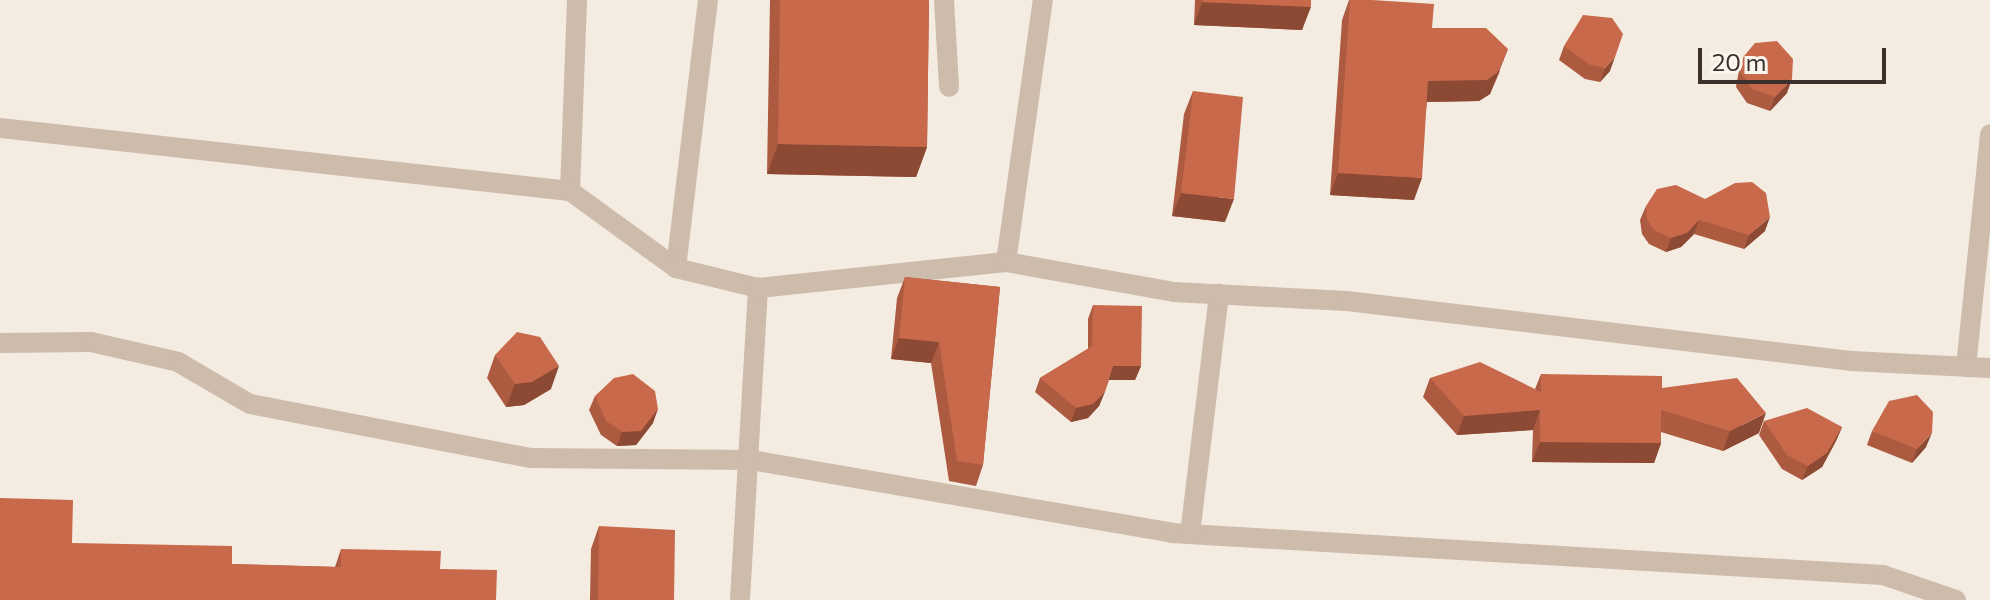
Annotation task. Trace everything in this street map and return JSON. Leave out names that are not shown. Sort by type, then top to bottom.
[{"type":"street","points":[[570,191],[577,0]]},
{"type":"street","points":[[676,268],[708,0]]},
{"type":"street","points":[[944,0],[949,87]]},
{"type":"street","points":[[1006,262],[1043,0]]},
{"type":"street","points":[[0,128],[570,191],[676,268],[758,288],[1006,262],[1174,292],[1347,301],[1852,361],[1990,368]]},
{"type":"street","points":[[1966,367],[1990,134]]},
{"type":"street","points":[[740,600],[751,460],[758,288]]},
{"type":"street","points":[[1190,534],[1219,294]]},
{"type":"street","points":[[0,343],[91,342],[178,362],[250,404],[531,458],[751,460],[1190,534],[1883,575],[1956,600]]},
{"type":"building","points":[[780,0],[929,0],[927,147],[778,144]]},
{"type":"building","points":[[1311,0],[1311,7],[1202,2]]},
{"type":"building","points":[[1350,0],[1434,4],[1432,28],[1486,28],[1508,49],[1498,72],[1487,80],[1428,81],[1422,178],[1338,173]]},
{"type":"building","points":[[1583,15],[1612,18],[1623,34],[1615,57],[1605,68],[1590,65],[1564,46]]},
{"type":"building","points":[[1777,41],[1793,59],[1792,79],[1775,97],[1752,89],[1741,73],[1744,56],[1755,43]]},
{"type":"building","points":[[1193,91],[1243,97],[1234,199],[1181,193]]},
{"type":"building","points":[[1752,182],[1766,193],[1770,217],[1749,235],[1699,220],[1687,233],[1671,238],[1654,230],[1647,220],[1646,206],[1657,189],[1676,185],[1705,199],[1735,183]]},
{"type":"building","points":[[905,277],[1000,287],[983,465],[957,461],[939,342],[899,338]]},
{"type":"building","points":[[1093,305],[1142,306],[1141,366],[1113,366],[1105,392],[1093,404],[1076,408],[1040,378],[1092,346]]},
{"type":"building","points":[[517,332],[540,337],[559,366],[532,382],[515,384],[495,355]]},
{"type":"building","points":[[1480,362],[1541,392],[1541,374],[1662,376],[1662,388],[1737,378],[1766,413],[1730,431],[1661,410],[1661,443],[1540,442],[1540,410],[1464,416],[1430,378]]},
{"type":"building","points":[[633,374],[655,391],[658,409],[641,431],[622,432],[606,421],[595,396],[614,378]]},
{"type":"building","points":[[1917,395],[1933,412],[1932,433],[1917,449],[1872,431],[1889,401]]},
{"type":"building","points":[[1807,408],[1842,427],[1827,453],[1808,466],[1787,455],[1764,421]]},
{"type":"building","points":[[0,498],[73,500],[72,543],[232,546],[232,564],[341,567],[341,549],[441,551],[440,569],[497,570],[496,600],[0,600]]},
{"type":"building","points":[[599,526],[675,530],[674,600],[598,600]]}]
